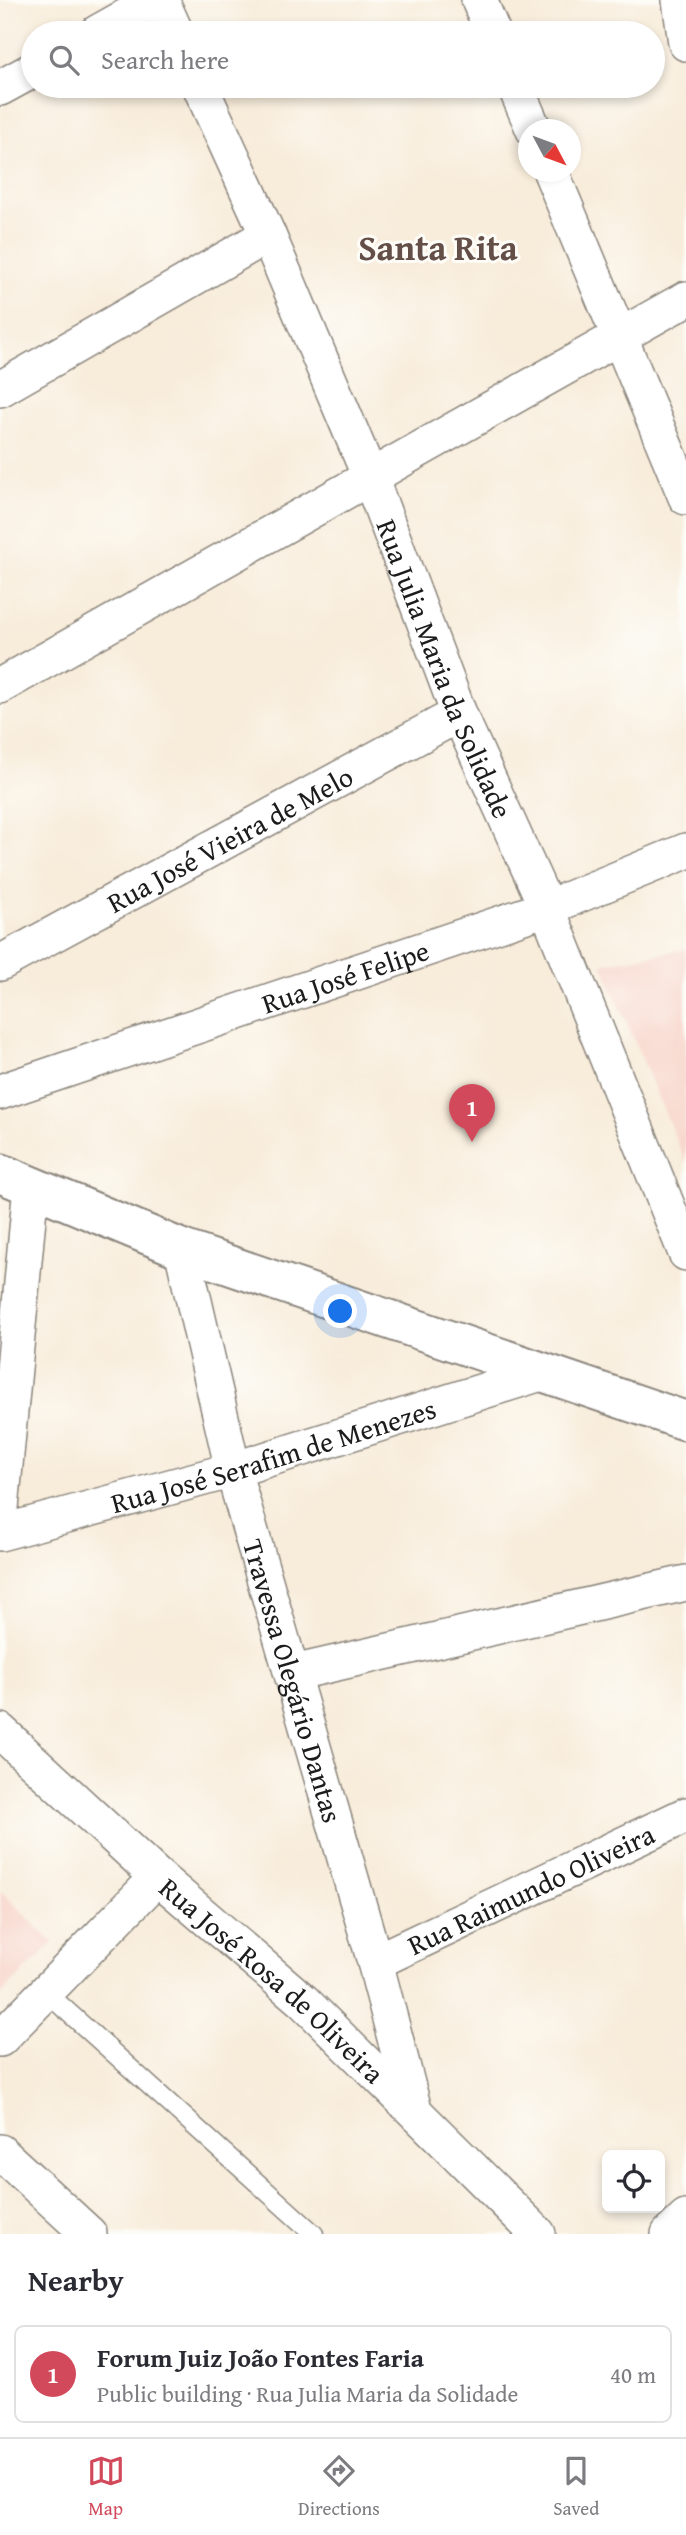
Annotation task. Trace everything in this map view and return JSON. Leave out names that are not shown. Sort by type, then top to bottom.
[{"type":"main road","points":[[15,1180],[182,1249],[686,1421]]},
{"type":"street","points":[[119,21],[158,0],[169,21]]},
{"type":"street","points":[[479,0],[488,21]]},
{"type":"street","points":[[680,0],[686,43]]},
{"type":"street","points":[[0,89],[21,77]]},
{"type":"street","name":"Rua Julia Maria da Solidade","points":[[205,98],[268,235],[370,477],[459,714],[547,908],[686,1253]]},
{"type":"street","points":[[520,98],[529,119]]},
{"type":"street","points":[[555,182],[686,497]]},
{"type":"street","points":[[0,389],[268,235]]},
{"type":"street","points":[[0,686],[686,299]]},
{"type":"street","name":"Rua José Vieira de Melo","points":[[0,963],[459,714]]},
{"type":"street","name":"Rua José Felipe","points":[[0,1092],[547,908],[686,852]]},
{"type":"street","points":[[0,1520],[15,1180]]},
{"type":"street","name":"Travessa Olegário Dantas","points":[[182,1249],[233,1470],[375,1962],[414,2110]]},
{"type":"street","name":"Rua José Serafim de Menezes","points":[[0,1533],[233,1470],[544,1372]]},
{"type":"street","points":[[293,1673],[686,1583]]},
{"type":"street","name":"Rua José Rosa de Oliveira","points":[[0,1731],[158,1877],[303,2001],[538,2234]]},
{"type":"street","name":"Rua Raimundo Oliveira","points":[[375,1962],[686,1815]]},
{"type":"street","points":[[0,2039],[158,1877]]},
{"type":"street","points":[[0,2152],[89,2234]]},
{"type":"street","points":[[669,2234],[686,2218]]},
{"type":"lane","points":[[47,1993],[314,2234]]},
{"type":"shaded area","points":[[686,949],[686,1163],[602,964]]},
{"type":"shaded area","points":[[0,1890],[53,1943],[0,1995]]},
{"type":"place","name":"Forum Juiz João Fontes Faria","points":[[472,1142]]},
{"type":"district","name":"Santa Rita","points":[[438,247]]}]
